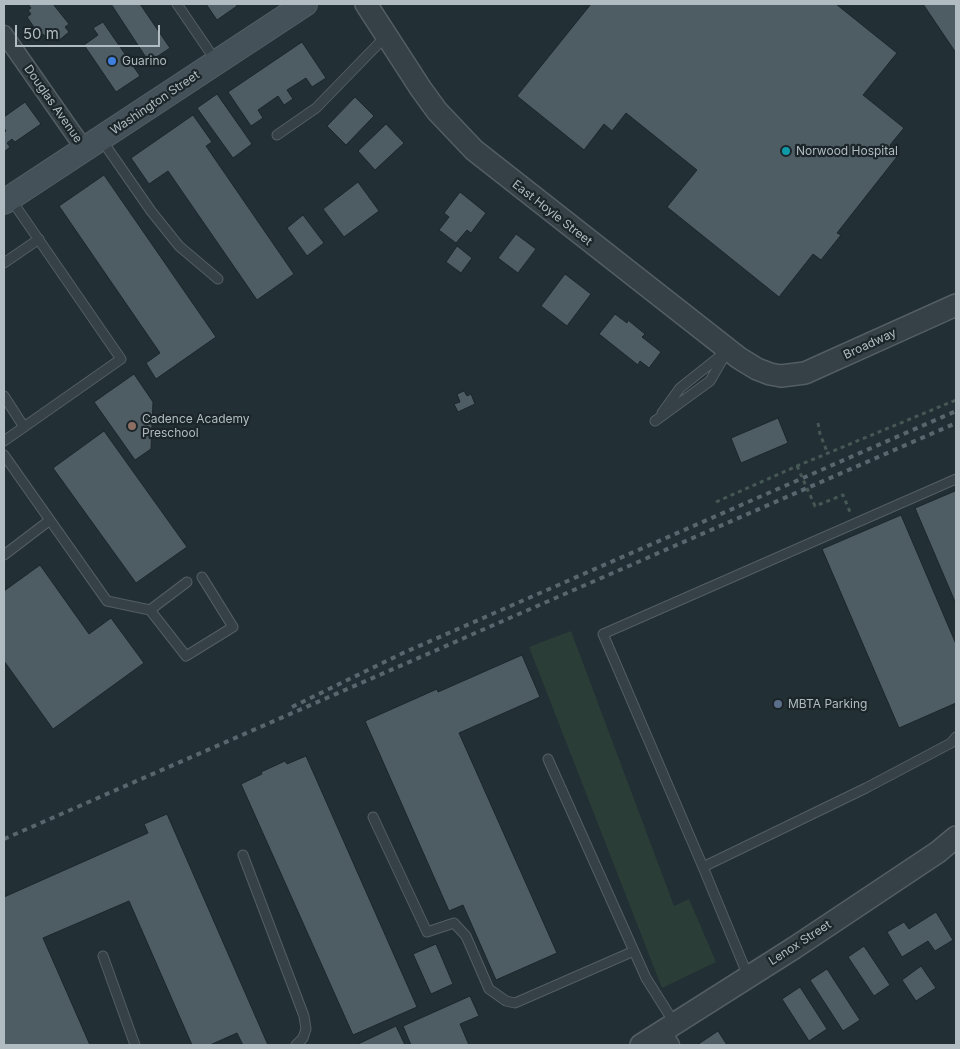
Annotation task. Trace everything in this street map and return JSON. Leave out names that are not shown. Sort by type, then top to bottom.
[{"type":"main road","name":"Washington Street","points":[[7,200],[305,4]]},
{"type":"street","name":"East Hoyle Street","points":[[366,4],[437,111],[474,150],[728,350],[756,369],[781,376]]},
{"type":"street","name":"Douglas Avenue","points":[[4,34],[93,144]]},
{"type":"street","name":"Broadway","points":[[781,376],[797,375],[811,371],[956,305]]},
{"type":"street","name":"Lenox Street","points":[[640,1045],[670,1034],[748,977],[938,852],[956,837]]},
{"type":"lane","points":[[177,4],[217,62]]},
{"type":"lane","points":[[277,134],[316,108],[386,36]]},
{"type":"lane","points":[[93,144],[179,246],[218,279]]},
{"type":"lane","points":[[4,441],[121,358],[39,240],[7,200]]},
{"type":"lane","points":[[4,263],[39,240]]},
{"type":"lane","points":[[728,350],[710,381],[655,421],[680,388],[728,350]]},
{"type":"lane","points":[[4,396],[24,427]]},
{"type":"lane","points":[[4,455],[107,601],[150,610],[186,656],[233,627],[202,577]]},
{"type":"lane","points":[[748,977],[603,634],[956,479]]},
{"type":"lane","points":[[4,555],[50,520]]},
{"type":"lane","points":[[150,610],[187,582]]},
{"type":"lane","points":[[703,867],[866,788],[950,743],[956,737]]},
{"type":"lane","points":[[548,759],[670,1034]]},
{"type":"lane","points":[[373,817],[427,932],[454,923],[466,936],[488,989],[506,1001],[515,1003],[634,951]]},
{"type":"lane","points":[[243,855],[304,1016],[306,1029],[303,1038],[296,1045]]},
{"type":"lane","points":[[103,956],[135,1045]]},
{"type":"path","points":[[716,502],[956,400]]},
{"type":"path","points":[[818,423],[828,454]]},
{"type":"path","points":[[797,466],[815,506],[843,495],[856,523]]},
{"type":"green space","points":[[571,631],[674,906],[689,899],[716,962],[662,988],[529,647]]},
{"type":"building","points":[[28,4],[53,4],[69,24],[65,27],[69,32],[57,42],[53,36],[48,40],[43,34],[40,36],[27,17],[31,14],[28,10],[31,8]]},
{"type":"building","points":[[111,4],[140,4],[170,48],[149,62]]},
{"type":"building","points":[[206,4],[236,4],[237,6],[217,20]]},
{"type":"building","name":"Norwood Hospital","points":[[591,4],[836,4],[897,53],[863,95],[904,128],[890,145],[900,153],[837,233],[841,235],[821,260],[813,254],[779,297],[667,207],[697,170],[626,113],[612,131],[604,124],[584,150],[517,96]]},
{"type":"building","points":[[923,4],[956,4],[956,53]]},
{"type":"building","name":"Guarino","points":[[103,22],[140,76],[116,92],[84,45],[98,35],[93,28]]},
{"type":"building","points":[[302,42],[326,78],[312,87],[306,78],[287,90],[293,99],[284,105],[278,96],[258,110],[263,118],[251,126],[228,92]]},
{"type":"building","points":[[217,94],[252,144],[233,158],[197,108]]},
{"type":"building","points":[[355,97],[374,116],[346,145],[327,126]]},
{"type":"building","points":[[25,102],[41,124],[15,142],[12,139],[7,143],[10,147],[4,152],[4,132],[6,131],[4,128],[4,117]]},
{"type":"building","points":[[193,115],[212,142],[206,146],[294,274],[257,300],[168,171],[149,184],[131,158]]},
{"type":"building","points":[[386,124],[404,143],[375,170],[358,151]]},
{"type":"building","points":[[104,175],[216,337],[156,379],[146,363],[160,353],[59,206]]},
{"type":"building","points":[[358,182],[379,211],[344,237],[323,209]]},
{"type":"building","points":[[460,192],[486,213],[471,233],[467,230],[456,243],[439,230],[449,217],[444,213]]},
{"type":"building","points":[[303,215],[324,243],[307,256],[287,228]]},
{"type":"building","points":[[516,234],[536,249],[518,273],[498,258]]},
{"type":"building","points":[[457,246],[472,258],[461,273],[446,262]]},
{"type":"building","points":[[565,274],[591,294],[567,326],[541,306]]},
{"type":"building","points":[[615,314],[627,323],[628,320],[645,334],[642,337],[661,352],[649,368],[640,361],[638,365],[599,334]]},
{"type":"building","name":"Cadence Academy Preschool","points":[[134,374],[153,402],[151,449],[135,460],[94,402]]},
{"type":"building","points":[[464,391],[467,396],[471,394],[475,404],[458,412],[454,404],[460,402],[457,394]]},
{"type":"building","points":[[778,418],[788,443],[741,463],[731,438]]},
{"type":"building","points":[[104,431],[187,547],[136,583],[53,468]]},
{"type":"building","points":[[956,491],[956,604],[915,508]]},
{"type":"building","points":[[901,515],[956,644],[956,703],[899,728],[822,549]]},
{"type":"building","points":[[40,565],[89,634],[111,618],[144,663],[53,729],[4,661],[4,591]]},
{"type":"building","points":[[522,655],[540,697],[459,733],[557,953],[496,980],[463,905],[449,911],[365,721],[437,689],[438,692]]},
{"type":"building","points":[[306,756],[417,1007],[353,1035],[241,784],[285,761],[287,764]]},
{"type":"building","points":[[167,814],[268,1045],[243,1045],[237,1033],[210,1045],[192,1045],[129,901],[43,938],[90,1045],[4,1045],[4,897],[148,833],[144,824]]},
{"type":"building","points":[[936,912],[953,940],[935,951],[928,941],[902,957],[887,932],[904,922],[909,929]]},
{"type":"building","points":[[436,944],[453,984],[431,994],[413,954]]},
{"type":"building","points":[[864,946],[890,985],[874,996],[848,957]]},
{"type":"building","points":[[921,966],[936,988],[916,1001],[902,980]]},
{"type":"building","points":[[827,969],[860,1020],[843,1031],[810,980]]},
{"type":"building","points":[[800,987],[827,1029],[809,1041],[782,999]]},
{"type":"building","points":[[470,996],[479,1016],[460,1024],[469,1045],[411,1045],[403,1026]]},
{"type":"building","points":[[396,1026],[405,1045],[356,1045]]},
{"type":"building","points":[[718,1031],[727,1045],[697,1045]]},
{"type":"railway","points":[[292,707],[403,653],[956,411]]},
{"type":"railway","points":[[4,839],[956,423]]},
{"type":"place","name":"Guarino","points":[[112,61]]},
{"type":"place","name":"Norwood Hospital","points":[[786,151]]},
{"type":"place","name":"Cadence Academy Preschool","points":[[132,426]]},
{"type":"place","name":"MBTA Parking","points":[[778,704]]}]
